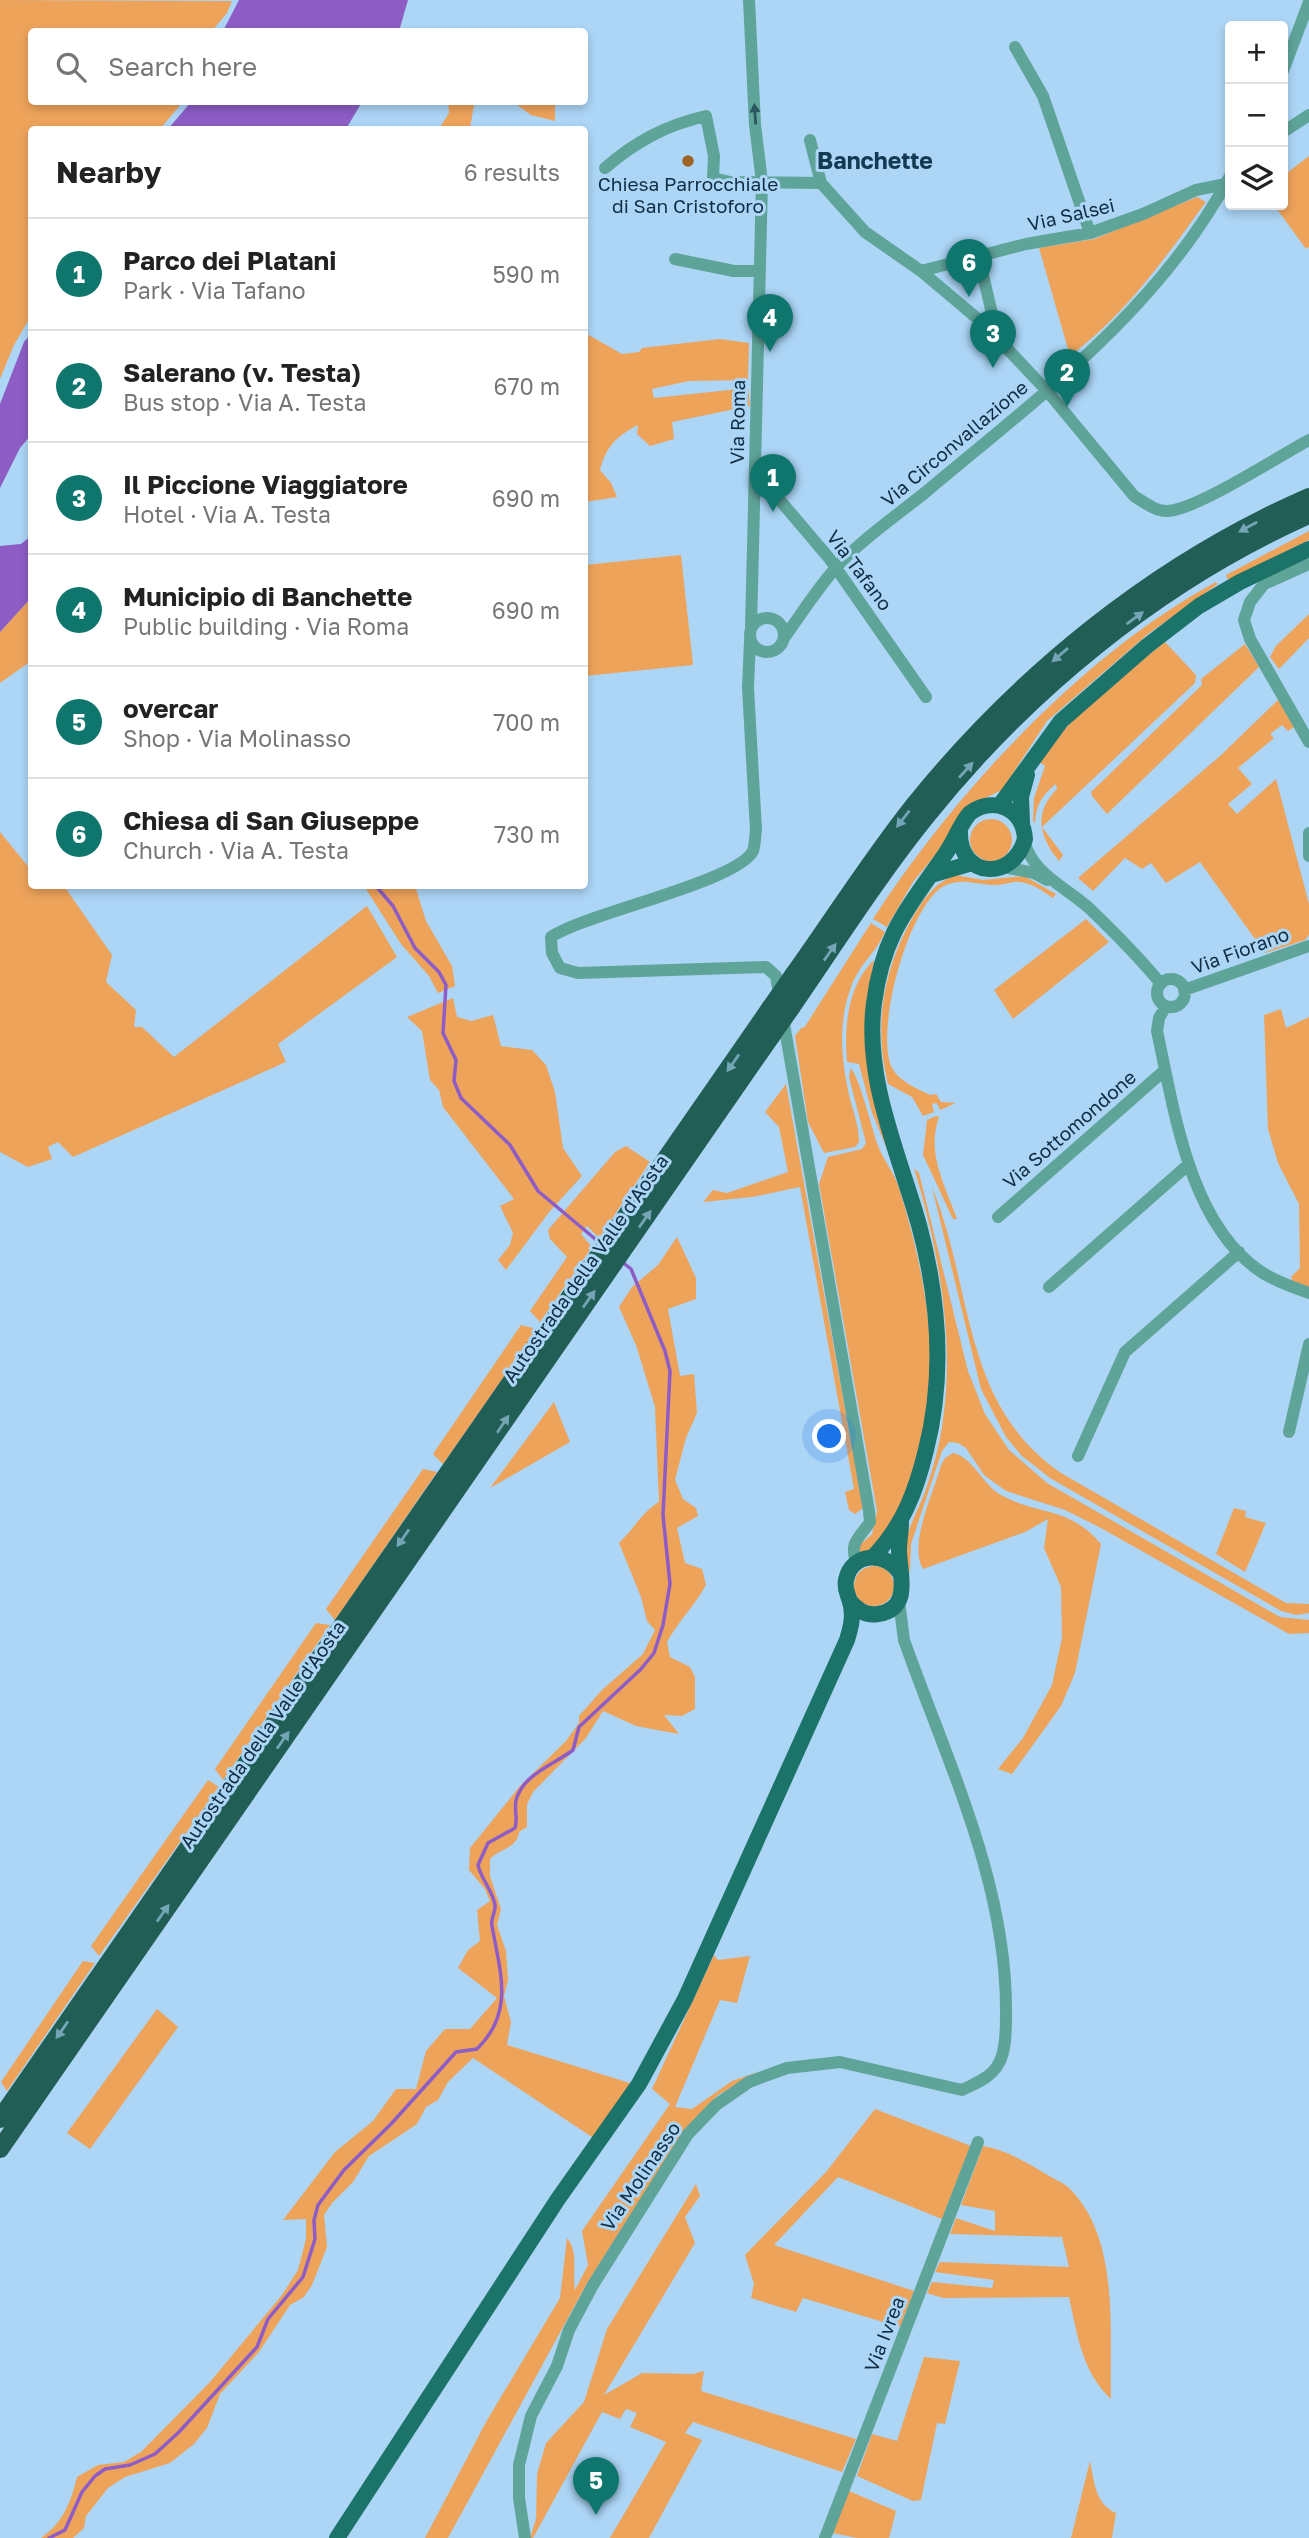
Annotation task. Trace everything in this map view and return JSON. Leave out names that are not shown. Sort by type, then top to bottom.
[{"type":"highway","name":"Autostrada della Valle d'Aosta","points":[[0,2149],[14,2110],[119,1964],[662,1180],[771,1007],[914,805],[1009,701],[1077,640],[1151,586],[1223,541],[1309,497]]},
{"type":"highway","name":"Autostrada della Valle d'Aosta","points":[[673,1164],[772,1035],[926,817],[1021,713],[1087,654],[1159,601],[1230,556],[1309,515]]},
{"type":"main road","points":[[1000,805],[1060,721],[1147,646],[1199,606],[1240,582],[1309,550]]},
{"type":"main road","points":[[960,832],[962,848],[972,863],[985,869],[1004,867],[1019,854],[1024,840],[1021,797],[1030,765]]},
{"type":"main road","points":[[337,2538],[558,2199],[639,2084],[685,1999],[847,1640],[852,1621],[846,1580],[857,1563],[873,1557],[901,1522],[921,1472],[931,1430],[939,1352],[933,1297],[919,1228],[878,1083],[873,1015],[885,952],[895,925],[960,832],[970,813],[985,805],[1000,805],[1012,811],[1022,823]]},
{"type":"main road","points":[[931,875],[972,863]]},
{"type":"main road","points":[[847,1640],[861,1623],[899,1601],[903,1586],[901,1522]]},
{"type":"main road","points":[[873,1557],[890,1562],[901,1575]]},
{"type":"main road","points":[[850,1601],[862,1611],[878,1614]]},
{"type":"street","name":"Via Roma","points":[[749,0],[755,125],[762,182],[748,688],[755,830],[753,851],[742,863],[686,888],[557,933],[551,937],[552,953],[560,968],[578,973],[757,965],[766,967],[776,976],[870,1511],[870,1522],[856,1538],[853,1548],[857,1563]]},
{"type":"street","points":[[1288,58],[1309,2]]},
{"type":"street","points":[[1015,47],[1043,96],[1090,233]]},
{"type":"street","points":[[1288,129],[1309,115]]},
{"type":"street","points":[[605,168],[641,139],[682,121],[706,116],[714,156],[713,178],[821,183]]},
{"type":"street","points":[[810,140],[821,183],[865,232],[921,271],[985,325],[1047,391],[1134,496],[1152,507],[1167,511],[1191,505],[1309,440]]},
{"type":"street","name":"Via Salsei","points":[[921,271],[1026,244],[1090,233],[1225,181]]},
{"type":"street","name":"Via Circonvallazione","points":[[784,638],[836,568],[1047,391],[1127,317],[1172,264],[1225,184]]},
{"type":"street","points":[[979,258],[993,322],[985,325]]},
{"type":"street","points":[[675,259],[734,271],[760,271]]},
{"type":"street","name":"Via Tafano","points":[[755,471],[836,568],[926,697]]},
{"type":"street","points":[[1309,564],[1264,584],[1250,602],[1244,620],[1250,639],[1309,742]]},
{"type":"street","points":[[748,688],[754,671],[769,652],[779,648],[784,638],[781,626],[768,619],[751,594]]},
{"type":"street","points":[[769,652],[755,648],[750,634],[768,619],[784,618],[806,607]]},
{"type":"street","points":[[1309,833],[1309,856]]},
{"type":"street","points":[[1024,840],[1033,861],[1059,886],[1087,907],[1161,984]]},
{"type":"street","points":[[1004,867],[1034,873],[1059,886]]},
{"type":"street","name":"Via Fiorano","points":[[1184,990],[1309,946]]},
{"type":"street","points":[[1171,979],[1177,981],[1184,990],[1178,1004],[1166,1006],[1158,996],[1161,984],[1171,979]]},
{"type":"street","name":"Via Sottomondone","points":[[1166,1006],[1159,1018],[1157,1031],[1189,1164],[1206,1204],[1239,1252],[1262,1273],[1309,1293]]},
{"type":"street","name":"Via Sottomondone","points":[[998,1217],[1166,1070]]},
{"type":"street","points":[[1049,1287],[1189,1164]]},
{"type":"street","points":[[1078,1456],[1125,1352],[1239,1252]]},
{"type":"street","points":[[1289,1432],[1309,1344]]},
{"type":"street","points":[[899,1601],[904,1640]]},
{"type":"street","points":[[878,1614],[904,1640]]},
{"type":"street","name":"Via Molinasso","points":[[525,2538],[519,2498],[519,2465],[531,2416],[557,2366],[569,2330],[593,2285],[688,2134],[716,2105],[749,2082],[787,2068],[840,2062],[962,2090],[991,2075],[1001,2060],[1006,1973],[996,1901],[904,1640]]},
{"type":"street","name":"Via Ivrea","points":[[825,2538],[978,2143]]},
{"type":"shaded area","points":[[0,0],[232,1],[227,13],[214,28],[28,28],[28,105],[180,105],[163,126],[28,126],[28,321],[14,345],[0,379]]},
{"type":"shaded area","points":[[239,0],[408,0],[400,28],[225,28]]},
{"type":"shaded area","points":[[188,105],[360,105],[348,126],[171,126]]},
{"type":"shaded area","points":[[448,105],[474,105],[470,126],[441,126],[449,113]]},
{"type":"shaded area","points":[[517,105],[555,105],[555,121],[531,115]]},
{"type":"shaded area","points":[[1309,156],[1309,247],[1306,249],[1278,210],[1288,210],[1288,172]]},
{"type":"shaded area","points":[[1197,197],[1206,202],[1160,264],[1127,304],[1070,356],[1039,248],[1094,239]]},
{"type":"shaded area","points":[[588,335],[622,354],[639,352],[642,348],[720,339],[749,343],[748,380],[689,381],[652,389],[654,398],[748,388],[750,406],[672,422],[674,439],[650,446],[637,434],[638,425],[631,429],[609,448],[600,470],[611,483],[617,497],[588,502]]},
{"type":"shaded area","points":[[28,337],[28,439],[20,448],[0,488],[0,404]]},
{"type":"shaded area","points":[[1309,531],[1309,540],[1228,580],[1226,575]]},
{"type":"shaded area","points":[[28,538],[28,601],[0,632],[0,546],[21,544]]},
{"type":"shaded area","points":[[681,555],[693,665],[588,676],[588,565]]},
{"type":"shaded area","points":[[1216,582],[1218,584],[1148,634],[1047,721],[1002,790],[971,805],[950,837],[913,882],[887,927],[873,919],[942,823],[1025,730],[1118,647],[1166,612]]},
{"type":"shaded area","points":[[28,601],[28,663],[0,683],[0,632]]},
{"type":"shaded area","points":[[1309,614],[1309,638],[1279,669],[1270,657],[1276,646]]},
{"type":"shaded area","points":[[1165,642],[1196,675],[1195,683],[1042,827],[1044,807],[1057,789],[1056,784],[1040,801],[1035,824],[1034,798],[1045,766],[1038,761],[1082,712]]},
{"type":"shaded area","points":[[1245,644],[1259,667],[1107,814],[1091,792],[1202,685],[1201,679]]},
{"type":"shaded area","points":[[1279,699],[1294,727],[1288,731],[1282,725],[1270,734],[1274,738],[1238,768],[1252,784],[1228,804],[1237,814],[1276,779],[1309,904],[1309,935],[1305,940],[1265,953],[1200,862],[1166,883],[1151,863],[1142,869],[1125,858],[1093,891],[1078,878],[1220,756]]},
{"type":"shaded area","points":[[991,819],[1006,825],[1012,840],[1006,855],[991,861],[976,855],[970,840],[976,825]]},
{"type":"shaded area","points":[[1042,827],[1063,855],[1059,861],[1052,852]]},
{"type":"shaded area","points":[[0,832],[28,866],[28,889],[66,889],[112,955],[106,982],[136,1010],[134,1027],[142,1027],[174,1057],[367,906],[397,957],[278,1044],[286,1062],[73,1157],[58,1142],[48,1147],[52,1159],[28,1167],[0,1152]]},
{"type":"shaded area","points":[[955,875],[983,880],[1024,876],[1056,894],[1053,898],[1035,887],[1019,882],[993,885],[958,882],[946,885],[932,896],[919,915],[898,969],[891,998],[888,1050],[892,1068],[904,1081],[930,1095],[936,1094],[941,1102],[956,1103],[940,1110],[937,1103],[932,1104],[934,1112],[923,1116],[912,1097],[888,1084],[882,1043],[883,1003],[892,964],[912,918],[939,884]]},
{"type":"shaded area","points":[[366,889],[416,889],[426,921],[452,966],[455,986],[438,993],[429,976],[401,944]]},
{"type":"shaded area","points":[[1086,919],[1109,942],[1013,1019],[994,990]]},
{"type":"shaded area","points":[[871,923],[885,932],[853,982],[845,1011],[842,1040],[844,1069],[859,1142],[855,1147],[824,1153],[808,1122],[795,1036],[804,1028]]},
{"type":"shaded area","points":[[874,960],[865,1016],[892,1161],[872,1113],[859,1064],[847,1062],[849,1008],[858,982]]},
{"type":"shaded area","points":[[453,998],[457,1017],[471,1021],[493,1015],[501,1046],[532,1050],[546,1065],[555,1092],[563,1148],[582,1176],[550,1211],[506,1270],[498,1260],[510,1245],[513,1233],[500,1206],[514,1199],[443,1107],[439,1090],[430,1080],[422,1031],[407,1017]]},
{"type":"shaded area","points":[[1281,1009],[1286,1028],[1309,1017],[1309,1287],[1293,1283],[1291,1277],[1300,1268],[1299,1204],[1278,1163],[1268,1129],[1264,1015]]},
{"type":"shaded area","points":[[851,1068],[862,1092],[879,1149],[898,1185],[919,1265],[931,1350],[925,1435],[914,1475],[882,1537],[867,1552],[860,1555],[860,1545],[872,1534],[877,1511],[819,1184],[828,1157],[862,1149],[866,1143],[849,1077]]},
{"type":"shaded area","points":[[786,1084],[863,1508],[855,1514],[849,1510],[845,1492],[854,1489],[800,1187],[752,1197],[703,1202],[713,1190],[727,1193],[788,1172],[779,1127],[765,1112]]},
{"type":"shaded area","points":[[939,1117],[936,1156],[957,1219],[953,1219],[923,1155],[927,1120]]},
{"type":"shaded area","points":[[626,1146],[650,1162],[599,1238],[587,1226],[581,1234],[592,1247],[540,1322],[530,1311],[567,1257],[550,1239],[548,1230],[615,1152]]},
{"type":"shaded area","points":[[914,1168],[919,1173],[968,1371],[985,1414],[1009,1450],[1047,1483],[1280,1617],[1309,1620],[1309,1633],[1289,1634],[1101,1528],[1065,1510],[1006,1491],[984,1475],[966,1448],[958,1443],[949,1442],[942,1451],[911,1544],[910,1573],[906,1542],[938,1447],[943,1420],[947,1357],[937,1261]]},
{"type":"shaded area","points":[[932,1187],[946,1226],[975,1343],[987,1379],[1005,1414],[1028,1445],[1061,1473],[1286,1603],[1309,1604],[1309,1613],[1296,1615],[1281,1611],[1050,1478],[1022,1456],[1006,1437],[981,1389]]},
{"type":"shaded area","points":[[677,1237],[696,1278],[696,1299],[668,1309],[680,1376],[694,1374],[697,1413],[686,1438],[675,1480],[683,1499],[696,1508],[698,1516],[677,1528],[685,1563],[702,1569],[706,1585],[667,1642],[670,1657],[690,1667],[695,1677],[695,1709],[682,1716],[664,1715],[679,1734],[636,1726],[603,1711],[586,1738],[533,1792],[527,1804],[527,1827],[519,1832],[512,1845],[490,1859],[490,1876],[501,1909],[497,1925],[506,1951],[508,1980],[504,1996],[511,2022],[507,2045],[633,2084],[595,2139],[473,2058],[448,2082],[438,2100],[426,2107],[417,2124],[369,2156],[353,2182],[332,2203],[324,2215],[327,2247],[312,2285],[304,2297],[290,2305],[259,2352],[220,2394],[207,2428],[194,2444],[170,2463],[125,2477],[108,2488],[86,2516],[84,2528],[73,2538],[41,2538],[55,2526],[65,2511],[77,2477],[98,2465],[124,2462],[141,2452],[210,2382],[282,2295],[298,2270],[306,2239],[306,2219],[283,2220],[335,2152],[373,2121],[396,2089],[416,2089],[426,2051],[445,2029],[470,2029],[497,1998],[458,1968],[468,1950],[480,1941],[477,1910],[490,1901],[485,1889],[469,1870],[470,1848],[520,1786],[566,1741],[579,1723],[579,1716],[602,1690],[643,1654],[655,1630],[647,1621],[641,1597],[619,1543],[648,1510],[659,1502],[655,1407],[636,1345],[619,1307],[632,1287],[658,1265]]},
{"type":"shaded area","points":[[521,1325],[537,1329],[443,1464],[433,1454]]},
{"type":"shaded area","points":[[554,1402],[570,1442],[490,1488]]},
{"type":"shaded area","points":[[953,1453],[972,1465],[1001,1495],[1065,1517],[1089,1532],[1101,1544],[1075,1673],[1061,1706],[1012,1774],[998,1769],[1023,1738],[1052,1685],[1062,1638],[1061,1587],[1044,1548],[1048,1519],[1025,1532],[923,1569],[918,1546],[920,1532],[941,1465],[945,1458]]},
{"type":"shaded area","points":[[423,1469],[437,1472],[335,1620],[326,1609]]},
{"type":"shaded area","points":[[1234,1508],[1246,1511],[1245,1517],[1266,1523],[1245,1572],[1216,1554]]},
{"type":"shaded area","points":[[874,1566],[888,1572],[894,1586],[888,1600],[874,1606],[860,1600],[854,1586],[860,1572]]},
{"type":"shaded area","points":[[316,1623],[330,1625],[223,1780],[215,1769]]},
{"type":"shaded area","points":[[208,1780],[219,1787],[99,1956],[91,1946]]},
{"type":"shaded area","points":[[714,1955],[718,1960],[750,1956],[737,2003],[720,2000],[675,2107],[692,2109],[732,2081],[758,2072],[718,2095],[683,2132],[586,2285],[448,2538],[425,2538],[486,2422],[560,2298],[567,2238],[573,2249],[575,2290],[588,2265],[582,2231],[670,2104],[652,2089]]},
{"type":"shaded area","points":[[83,1961],[95,1963],[7,2091],[1,2082]]},
{"type":"shaded area","points":[[157,2009],[178,2027],[90,2149],[67,2133]]},
{"type":"shaded area","points":[[875,2109],[971,2146],[942,2219],[838,2177],[774,2245],[914,2291],[900,2327],[803,2298],[796,2312],[751,2298],[754,2284],[745,2255],[826,2172]]},
{"type":"shaded area","points":[[983,2146],[1016,2157],[1064,2184],[1086,2209],[1105,2260],[1109,2288],[1111,2399],[1087,2365],[1069,2297],[943,2298],[927,2293],[932,2282],[992,2288],[994,2280],[935,2272],[940,2262],[1069,2267],[1062,2237],[950,2234],[956,2218],[995,2231],[995,2211],[961,2205]]},
{"type":"shaded area","points":[[696,2184],[700,2196],[685,2217],[695,2243],[604,2395],[642,2373],[693,2374],[704,2371],[701,2391],[856,2439],[842,2472],[693,2422],[685,2433],[702,2440],[649,2538],[610,2538],[666,2442],[630,2427],[637,2413],[626,2409],[620,2419],[602,2412],[533,2538],[530,2538],[536,2519],[537,2474],[546,2443],[584,2402],[607,2329]]},
{"type":"shaded area","points":[[924,2357],[960,2361],[945,2424],[937,2423],[921,2500],[913,2501],[857,2476],[872,2434],[897,2441]]},
{"type":"shaded area","points":[[1090,2461],[1094,2484],[1100,2498],[1116,2513],[1112,2538],[1071,2538]]},
{"type":"shaded area","points":[[849,2491],[896,2511],[889,2538],[857,2538],[833,2533]]},
{"type":"waterway","points":[[379,889],[393,906],[415,948],[439,972],[446,985],[443,1033],[456,1060],[454,1081],[461,1098],[510,1145],[538,1191],[600,1243]]},
{"type":"waterway","points":[[49,2538],[65,2530],[82,2492],[95,2476],[105,2469],[130,2465],[155,2454],[179,2432],[257,2347],[268,2319],[303,2277],[315,2239],[314,2220],[318,2205],[344,2170],[391,2124],[456,2052],[477,2049],[496,2021],[502,1991],[492,1923],[495,1905],[478,1865],[488,1843],[515,1828],[516,1800],[525,1783],[540,1770],[573,1750],[579,1727],[641,1669],[654,1653],[663,1625],[670,1584],[663,1515],[670,1371],[665,1351],[631,1269],[621,1261]]},
{"type":"place","name":"Chiesa Parrocchiale di San Cristoforo","points":[[688,161]]},
{"type":"place","name":"Chiesa di San Giuseppe","points":[[969,297]]},
{"type":"place","name":"Municipio di Banchette","points":[[770,352]]},
{"type":"place","name":"Il Piccione Viaggiatore","points":[[993,368]]},
{"type":"place","name":"Salerano (v. Testa)","points":[[1067,407]]},
{"type":"place","name":"Parco dei Platani","points":[[773,512]]},
{"type":"place","name":"overcar","points":[[596,2515]]},
{"type":"district","name":"Banchette","points":[[875,160]]}]
